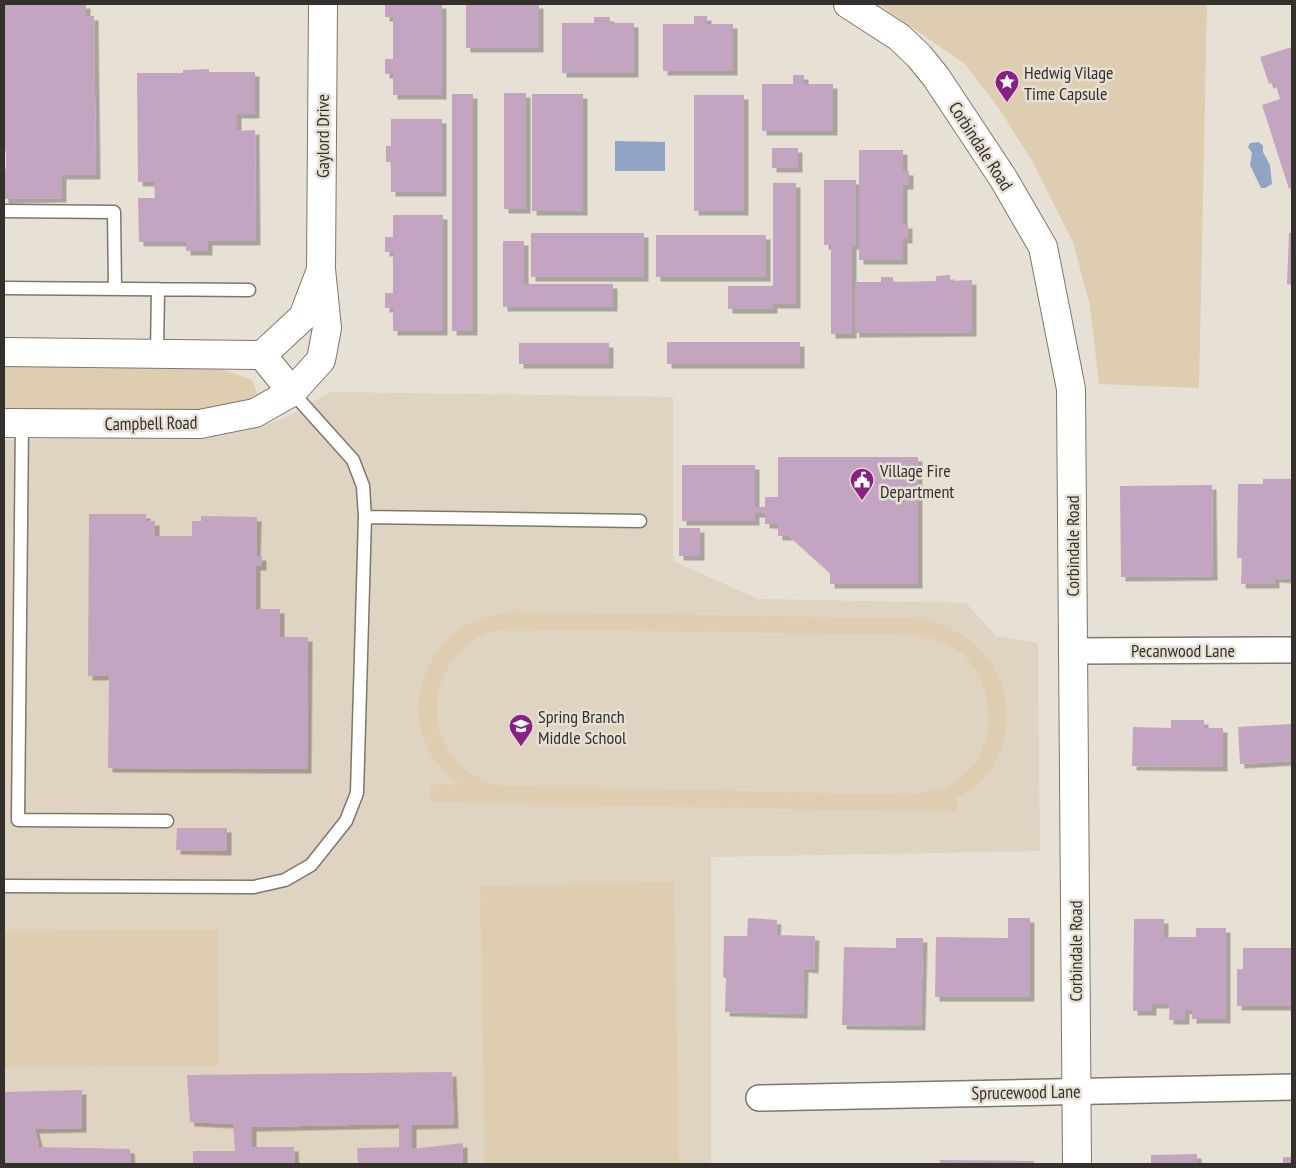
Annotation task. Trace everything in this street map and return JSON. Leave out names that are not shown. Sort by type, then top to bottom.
[{"type":"street","name":"Gaylord Drive","points":[[292,392],[321,360],[327,328],[321,269],[323,4]]},
{"type":"street","name":"Corbindale Road","points":[[848,4],[899,37],[919,56],[936,76],[1003,178],[1043,248],[1071,389],[1076,1164]]},
{"type":"street","name":"Gaylord Drive","points":[[262,355],[303,317],[321,269]]},
{"type":"street","points":[[4,352],[262,355],[292,392]]},
{"type":"street","name":"Campbell Road","points":[[13,423],[200,424],[255,413],[292,392]]},
{"type":"street","name":"Pecanwood Lane","points":[[1073,651],[1292,650]]},
{"type":"street","name":"Sprucewood Lane","points":[[759,1098],[1292,1088]]},
{"type":"lane","points":[[4,211],[114,212],[115,289]]},
{"type":"lane","points":[[4,288],[249,290]]},
{"type":"lane","points":[[157,354],[158,289]]},
{"type":"lane","points":[[4,886],[254,887],[285,880],[311,865],[346,821],[357,793],[365,518],[363,486],[354,460],[292,392]]},
{"type":"lane","points":[[13,423],[18,820],[167,820]]},
{"type":"lane","points":[[365,518],[640,521]]},
{"type":"shaded area","points":[[878,4],[1207,4],[1199,388],[1099,384],[1090,306],[1073,242],[1032,161],[998,107],[965,64]]},
{"type":"shaded area","points":[[192,364],[228,371],[252,380],[257,392],[252,399],[231,409],[192,415],[4,411],[4,365]]},
{"type":"shaded area","name":"Spring Branch Middle School","points":[[331,392],[673,397],[673,561],[758,599],[966,603],[996,636],[1038,643],[1040,851],[711,857],[711,1164],[4,1164],[4,441],[246,430],[281,420]]},
{"type":"shaded area","points":[[506,613],[924,619],[964,636],[983,653],[994,669],[1002,687],[1006,705],[1003,743],[996,761],[985,777],[976,786],[957,797],[957,812],[431,802],[431,785],[458,784],[435,761],[423,740],[419,717],[419,701],[427,670],[444,643],[455,632],[479,619]],"holes":[[[515,629],[900,635],[931,638],[958,650],[970,662],[979,677],[985,693],[988,710],[985,744],[978,759],[967,773],[954,783],[931,791],[907,795],[504,786],[477,777],[457,762],[444,742],[438,718],[438,694],[446,670],[462,650],[488,632]]]},
{"type":"shaded area","points":[[674,882],[679,1164],[485,1164],[480,886]]},
{"type":"shaded area","points":[[218,930],[219,1066],[4,1067],[4,931]]},
{"type":"water","points":[[615,141],[665,142],[665,171],[615,171]]},
{"type":"water","points":[[1259,142],[1263,146],[1263,152],[1270,165],[1272,184],[1265,188],[1261,188],[1250,165],[1252,153],[1248,147],[1250,143]]},
{"type":"building","points":[[86,4],[86,16],[94,16],[96,175],[62,175],[62,198],[4,199],[6,151],[4,151],[4,5]]},
{"type":"building","points":[[385,4],[442,4],[442,95],[393,95],[393,74],[385,74],[385,59],[393,59],[393,17],[385,17]]},
{"type":"building","points":[[466,4],[539,4],[539,48],[466,48]]},
{"type":"building","points":[[694,16],[707,16],[707,24],[733,24],[733,71],[663,71],[663,24],[694,24]]},
{"type":"building","points":[[594,17],[610,17],[610,23],[634,23],[634,73],[562,73],[562,23],[594,23]]},
{"type":"building","points":[[1292,47],[1292,188],[1289,189],[1262,105],[1280,99],[1275,82],[1269,84],[1260,57]]},
{"type":"building","points":[[209,69],[209,72],[255,72],[255,114],[237,114],[237,131],[255,130],[256,241],[208,241],[208,251],[186,251],[186,242],[139,242],[138,198],[155,198],[154,182],[138,182],[137,73],[183,73],[183,70]]},
{"type":"building","points":[[793,75],[804,75],[804,84],[833,84],[833,131],[762,131],[762,84],[793,84]]},
{"type":"building","points":[[504,93],[526,93],[526,209],[504,209]]},
{"type":"building","points":[[452,94],[473,94],[473,331],[452,331]]},
{"type":"building","points":[[532,94],[583,94],[583,211],[532,211]]},
{"type":"building","points":[[694,95],[744,95],[744,211],[694,211]]},
{"type":"building","points":[[391,119],[442,119],[442,192],[391,192],[391,162],[386,162],[386,146],[391,146]]},
{"type":"building","points":[[772,148],[798,148],[798,168],[772,168]]},
{"type":"building","points":[[859,150],[903,150],[903,171],[909,171],[909,185],[903,185],[903,224],[908,224],[908,239],[903,239],[903,260],[859,260]]},
{"type":"building","points":[[824,180],[856,180],[856,245],[852,245],[852,334],[831,334],[831,245],[824,245]]},
{"type":"building","points":[[773,183],[796,183],[796,304],[773,304],[773,309],[728,309],[728,286],[773,286]]},
{"type":"building","points":[[393,215],[443,215],[443,331],[393,331],[393,308],[385,308],[385,293],[393,293],[393,252],[385,252],[385,237],[393,237]]},
{"type":"building","points":[[531,233],[644,233],[644,277],[531,277]]},
{"type":"building","points":[[1289,233],[1292,233],[1292,285],[1287,284]]},
{"type":"building","points":[[656,235],[766,235],[766,277],[656,277]]},
{"type":"building","points":[[503,241],[524,241],[524,284],[613,284],[613,307],[503,307]]},
{"type":"building","points":[[950,275],[950,281],[972,280],[972,332],[855,333],[855,282],[881,282],[881,277],[893,277],[893,282],[936,281],[936,276]]},
{"type":"building","points":[[667,342],[800,342],[800,364],[667,364]]},
{"type":"building","points":[[519,343],[609,343],[609,364],[519,364]]},
{"type":"building","points":[[778,457],[918,457],[918,584],[830,584],[830,573],[789,536],[778,536],[778,524],[765,524],[765,513],[755,513],[755,521],[682,521],[682,465],[755,465],[755,507],[765,507],[765,497],[778,497]]},
{"type":"building","points":[[1263,479],[1292,479],[1292,579],[1275,578],[1275,584],[1241,584],[1242,558],[1237,558],[1238,484],[1263,484]]},
{"type":"building","points":[[1212,485],[1213,576],[1121,577],[1120,486]]},
{"type":"building","points":[[89,514],[146,514],[146,521],[155,521],[155,536],[192,536],[192,521],[201,521],[201,516],[257,517],[256,556],[262,556],[262,566],[256,566],[256,609],[280,609],[280,637],[308,637],[307,769],[108,768],[109,676],[88,676]]},
{"type":"building","points":[[679,528],[700,528],[700,556],[679,556]]},
{"type":"building","points":[[1171,720],[1204,720],[1204,728],[1223,728],[1223,767],[1132,766],[1133,727],[1171,728]]},
{"type":"building","points":[[1292,724],[1292,761],[1240,764],[1238,727]]},
{"type":"building","points":[[177,828],[227,828],[227,851],[176,850]]},
{"type":"building","points":[[748,918],[777,920],[776,935],[815,936],[814,969],[804,968],[803,1014],[725,1012],[726,978],[723,977],[724,936],[747,936]]},
{"type":"building","points":[[1008,918],[1030,918],[1030,997],[935,997],[936,937],[1008,938]]},
{"type":"building","points":[[1134,919],[1164,919],[1164,937],[1196,937],[1196,928],[1226,928],[1226,1019],[1192,1019],[1192,1010],[1185,1010],[1185,1020],[1169,1020],[1170,1004],[1152,1004],[1152,1011],[1133,1011]]},
{"type":"building","points":[[896,938],[923,938],[921,1026],[842,1025],[844,947],[896,948]]},
{"type":"building","points":[[1243,948],[1292,948],[1292,1006],[1237,1006],[1237,969],[1243,969]]},
{"type":"building","points":[[452,1072],[454,1124],[412,1125],[412,1149],[463,1143],[463,1164],[358,1164],[357,1148],[399,1147],[399,1124],[252,1127],[252,1147],[294,1147],[295,1164],[193,1164],[193,1151],[235,1151],[233,1124],[190,1122],[187,1075]]},
{"type":"building","points":[[82,1090],[82,1128],[35,1129],[39,1147],[130,1149],[131,1164],[4,1164],[4,1092]]},
{"type":"building","points":[[1197,1154],[1197,1164],[1151,1164],[1151,1155]]},
{"type":"building","points":[[1283,1157],[1292,1157],[1292,1164],[1283,1164]]},
{"type":"building","points":[[940,1160],[1034,1161],[1034,1164],[940,1164]]},
{"type":"place","name":"Hedwig Vilage Time Capsule","points":[[1007,103]]},
{"type":"place","name":"Village Fire Department","points":[[862,501]]},
{"type":"place","name":"Spring Branch Middle School","points":[[521,747]]}]
